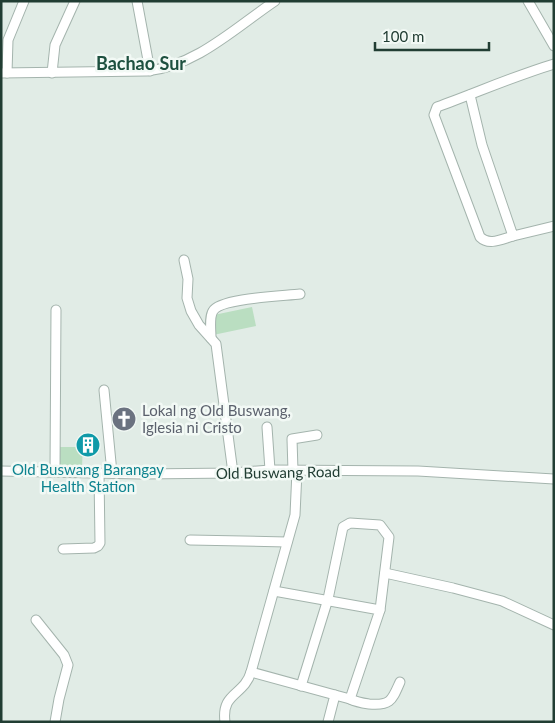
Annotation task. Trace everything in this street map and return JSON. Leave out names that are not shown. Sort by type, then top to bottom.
[{"type":"street","points":[[24,1],[8,40],[4,73],[150,71],[169,67],[193,58],[275,1]]},
{"type":"street","points":[[52,72],[55,45],[75,1]]},
{"type":"street","points":[[137,1],[150,71]]},
{"type":"street","points":[[528,1],[554,46]]},
{"type":"street","points":[[554,64],[512,77],[437,107],[434,115],[480,237],[485,241],[491,242],[554,226]]},
{"type":"street","points":[[470,95],[482,145],[513,236]]},
{"type":"street","points":[[184,260],[188,279],[187,298],[190,311],[199,325],[216,344],[233,473]]},
{"type":"street","points":[[211,338],[211,312],[222,303],[300,294]]},
{"type":"street","points":[[55,472],[56,310]]},
{"type":"street","points":[[104,390],[112,474]]},
{"type":"street","points":[[267,427],[270,470]]},
{"type":"street","points":[[225,722],[225,706],[228,700],[248,680],[251,672],[295,515],[295,471],[292,439],[317,435]]},
{"type":"street","name":"Old Buswang Road","points":[[1,471],[112,474],[233,473],[270,470],[418,471],[554,479]]},
{"type":"street","points":[[62,550],[94,548],[100,543],[99,473]]},
{"type":"street","points":[[300,686],[328,599],[343,527],[350,522],[380,525],[390,537],[380,610],[350,699]]},
{"type":"street","points":[[190,540],[287,542]]},
{"type":"street","points":[[385,573],[502,601],[554,625]]},
{"type":"street","points":[[274,591],[328,599],[380,610]]},
{"type":"street","points":[[36,620],[64,655],[68,665],[59,699],[56,722]]},
{"type":"street","points":[[251,672],[357,702],[382,705],[387,704],[394,697],[400,682]]},
{"type":"street","points":[[328,722],[335,695]]},
{"type":"green space","points":[[252,307],[256,326],[213,335],[209,316]]},
{"type":"green space","points":[[54,447],[83,447],[82,466],[54,466]]},
{"type":"place","name":"Lokal ng Old Buswang, Iglesia ni Cristo","points":[[124,419]]},
{"type":"place","name":"Old Buswang Barangay Health Station","points":[[88,445]]},
{"type":"district","name":"Bachao Sur","points":[[141,63]]}]
